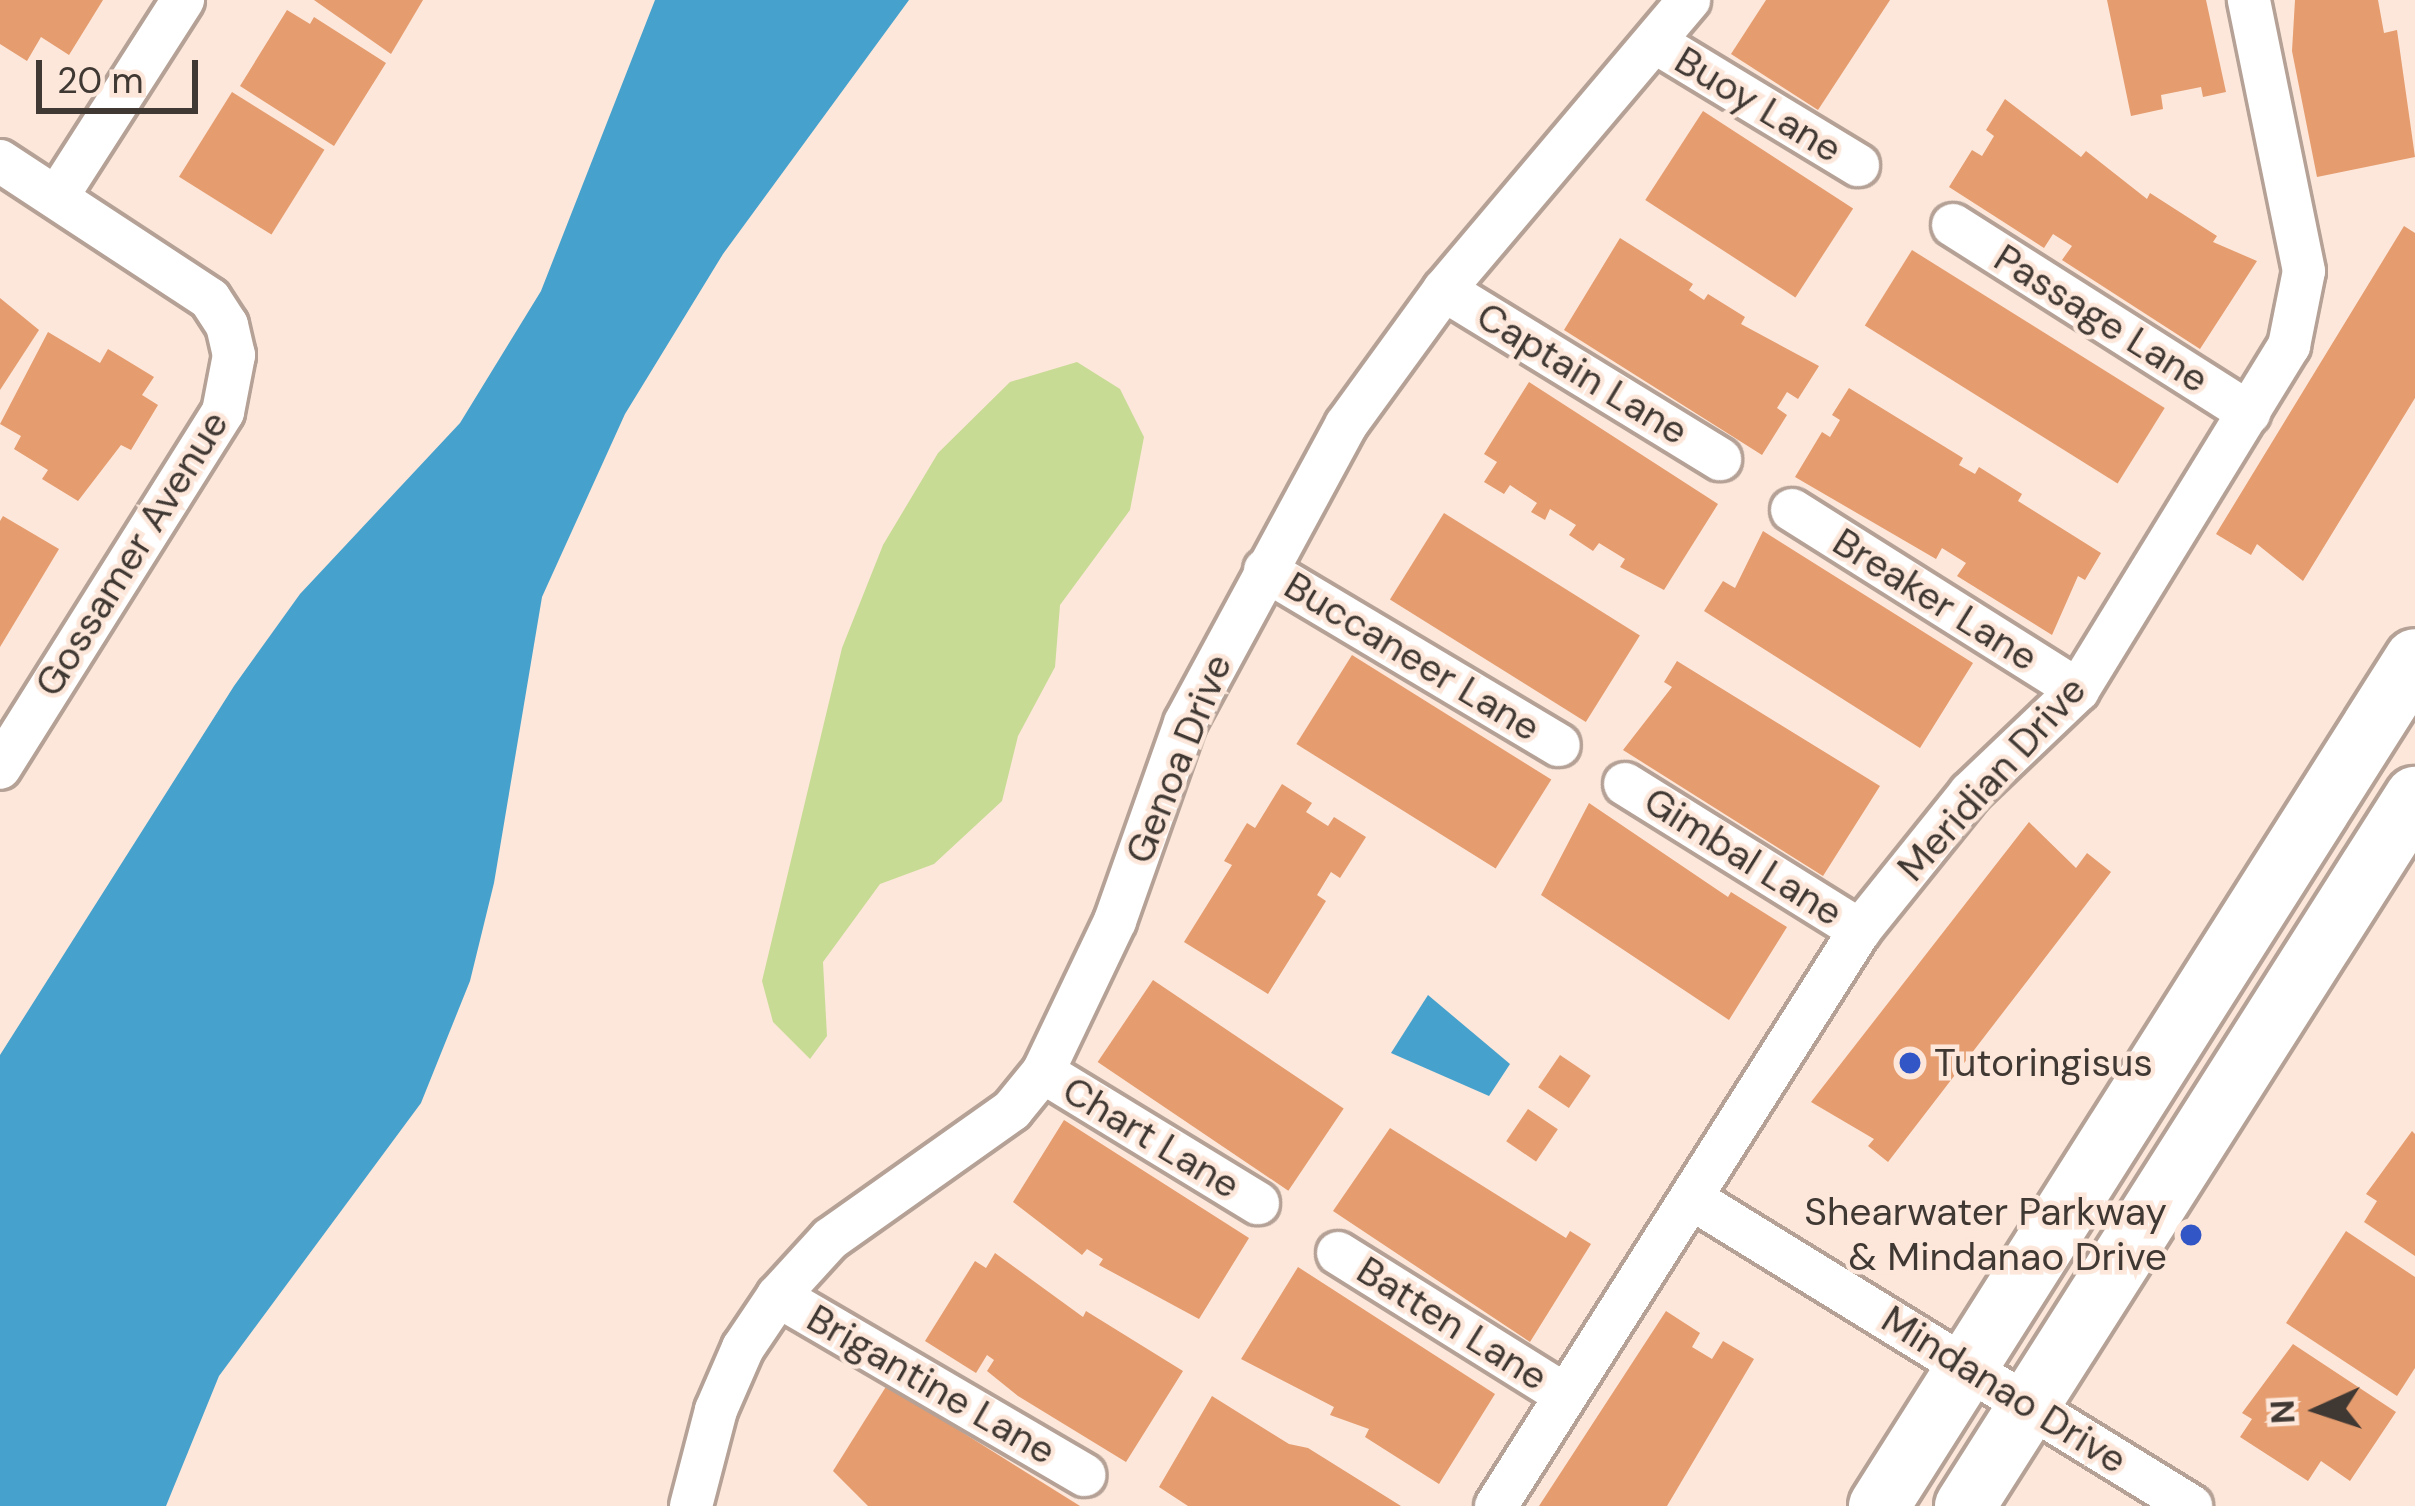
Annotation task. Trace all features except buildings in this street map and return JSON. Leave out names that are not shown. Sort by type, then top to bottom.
[{"type":"main road","points":[[1880,1506],[2415,659]]},
{"type":"main road","points":[[1965,1506],[2415,797]]},
{"type":"street","points":[[57,197],[183,0]]},
{"type":"street","name":"Genoa Drive","points":[[691,1506],[716,1410],[778,1296],[830,1239],[1012,1110],[1043,1072],[1115,921],[1185,723],[1346,425],[1444,290],[1658,44],[1689,0]]},
{"type":"street","name":"Meridian Drive","points":[[1496,1506],[1694,1200],[1860,930],[1970,793],[2078,690],[2289,346],[2304,271],[2249,0]]},
{"type":"street","name":"Buoy Lane","points":[[1658,44],[1858,165]]},
{"type":"street","name":"Gossamer Avenue","points":[[0,161],[210,298],[227,325],[232,386],[7,742]]},
{"type":"street","name":"Passage Lane","points":[[1954,225],[2249,413]]},
{"type":"street","name":"Captain Lane","points":[[1444,290],[1720,458]]},
{"type":"street","name":"Breaker Lane","points":[[1792,510],[2078,690]]},
{"type":"street","name":"Buccaneer Lane","points":[[1265,570],[1559,745]]},
{"type":"street","name":"Gimbal Lane","points":[[1625,784],[1860,930]]},
{"type":"street","name":"Chart Lane","points":[[1043,1072],[1258,1203]]},
{"type":"street","name":"Mindanao Drive","points":[[1694,1200],[2191,1506]]},
{"type":"street","name":"Batten Lane","points":[[1338,1253],[1565,1395]]},
{"type":"street","name":"Brigantine Lane","points":[[778,1296],[1084,1475]]},
{"type":"green space","points":[[1077,362],[1120,389],[1144,437],[1130,510],[1060,605],[1055,667],[1018,736],[1002,801],[934,864],[880,884],[823,962],[827,1036],[810,1059],[773,1022],[762,981],[842,648],[883,545],[938,453],[1010,382]]},
{"type":"water","points":[[655,0],[909,0],[723,254],[625,414],[542,597],[494,883],[470,981],[421,1103],[219,1376],[166,1506],[0,1506],[0,1055],[234,686],[300,594],[460,423],[541,291]]},
{"type":"water","points":[[1428,995],[1510,1064],[1489,1096],[1391,1053]]},
{"type":"place","name":"Tutoringisus","points":[[1910,1063]]},
{"type":"place","name":"Shearwater Parkway & Mindanao Drive","points":[[2191,1235]]}]
